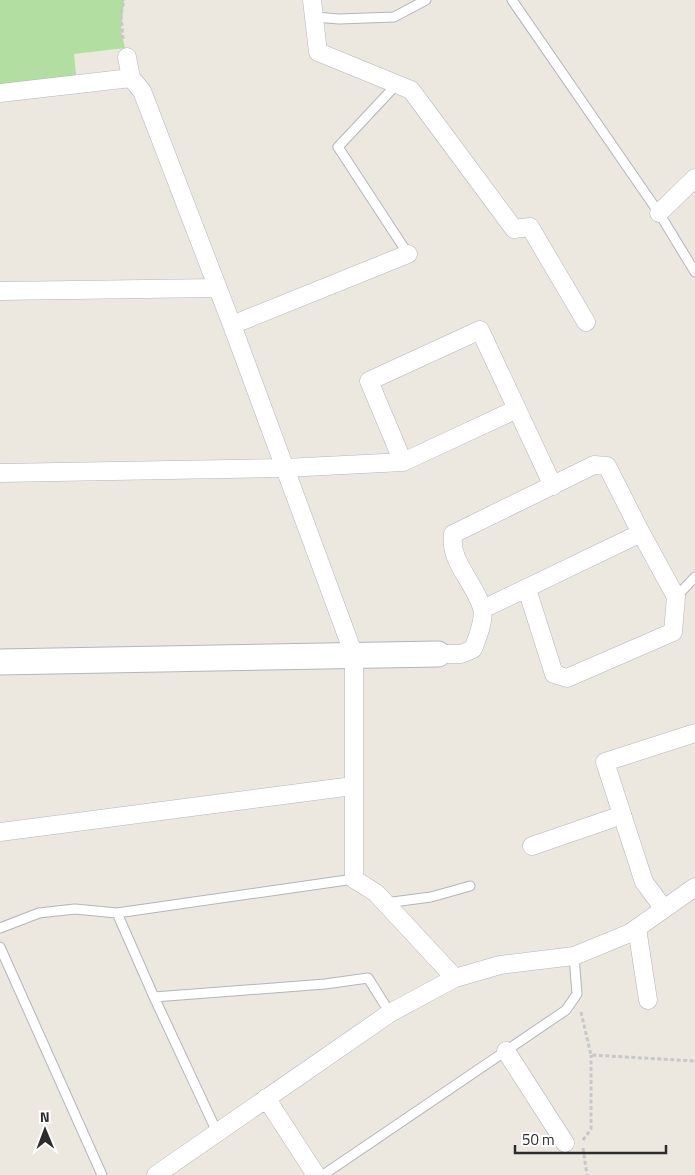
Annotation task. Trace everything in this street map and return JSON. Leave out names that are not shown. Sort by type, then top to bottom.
[{"type":"street","points":[[313,9],[318,52],[411,90],[514,229],[530,227],[586,322]]},
{"type":"street","points":[[127,57],[131,78],[142,91],[232,325],[354,655],[354,879],[376,893],[455,978]]},
{"type":"street","points":[[0,93],[131,78]]},
{"type":"street","points":[[659,213],[695,178]]},
{"type":"street","points":[[232,325],[408,254]]},
{"type":"street","points":[[0,291],[218,288]]},
{"type":"street","points":[[403,462],[369,381],[480,330],[553,486]]},
{"type":"street","points":[[0,473],[285,468],[403,462],[517,409]]},
{"type":"street","points":[[0,662],[461,654],[473,649],[478,637],[483,609],[451,547],[453,534],[594,464],[607,466],[640,533],[676,597],[673,632],[567,678],[554,674],[527,589]]},
{"type":"street","points":[[483,609],[640,533]]},
{"type":"street","points":[[664,909],[644,882],[606,762],[695,732]]},
{"type":"street","points":[[0,832],[353,786]]},
{"type":"street","points":[[532,846],[622,816]]},
{"type":"street","points":[[156,1175],[390,1013],[455,978],[500,965],[574,956],[637,928],[695,887]]},
{"type":"street","points":[[637,928],[648,1000]]},
{"type":"street","points":[[506,1051],[565,1143]]},
{"type":"street","points":[[266,1098],[316,1175]]},
{"type":"lane","points":[[313,9],[339,20],[394,18],[426,0]]},
{"type":"lane","points":[[512,0],[659,213],[695,272]]},
{"type":"lane","points":[[397,84],[338,147],[408,254]]},
{"type":"lane","points":[[676,597],[695,577]]},
{"type":"lane","points":[[0,928],[39,913],[75,909],[117,913],[354,879]]},
{"type":"lane","points":[[385,903],[431,897],[470,886]]},
{"type":"lane","points":[[117,913],[217,1132]]},
{"type":"lane","points":[[0,947],[102,1175]]},
{"type":"lane","points":[[323,1175],[566,1010],[577,994],[574,956]]},
{"type":"lane","points":[[154,997],[325,984],[368,978],[390,1013]]},
{"type":"path","points":[[124,0],[121,30],[127,57]]},
{"type":"path","points":[[577,994],[591,1055],[591,1129],[582,1140],[587,1175]]},
{"type":"path","points":[[591,1055],[695,1060]]},
{"type":"green space","points":[[0,0],[124,0],[121,30],[125,48],[74,54],[77,84],[0,93]]}]
